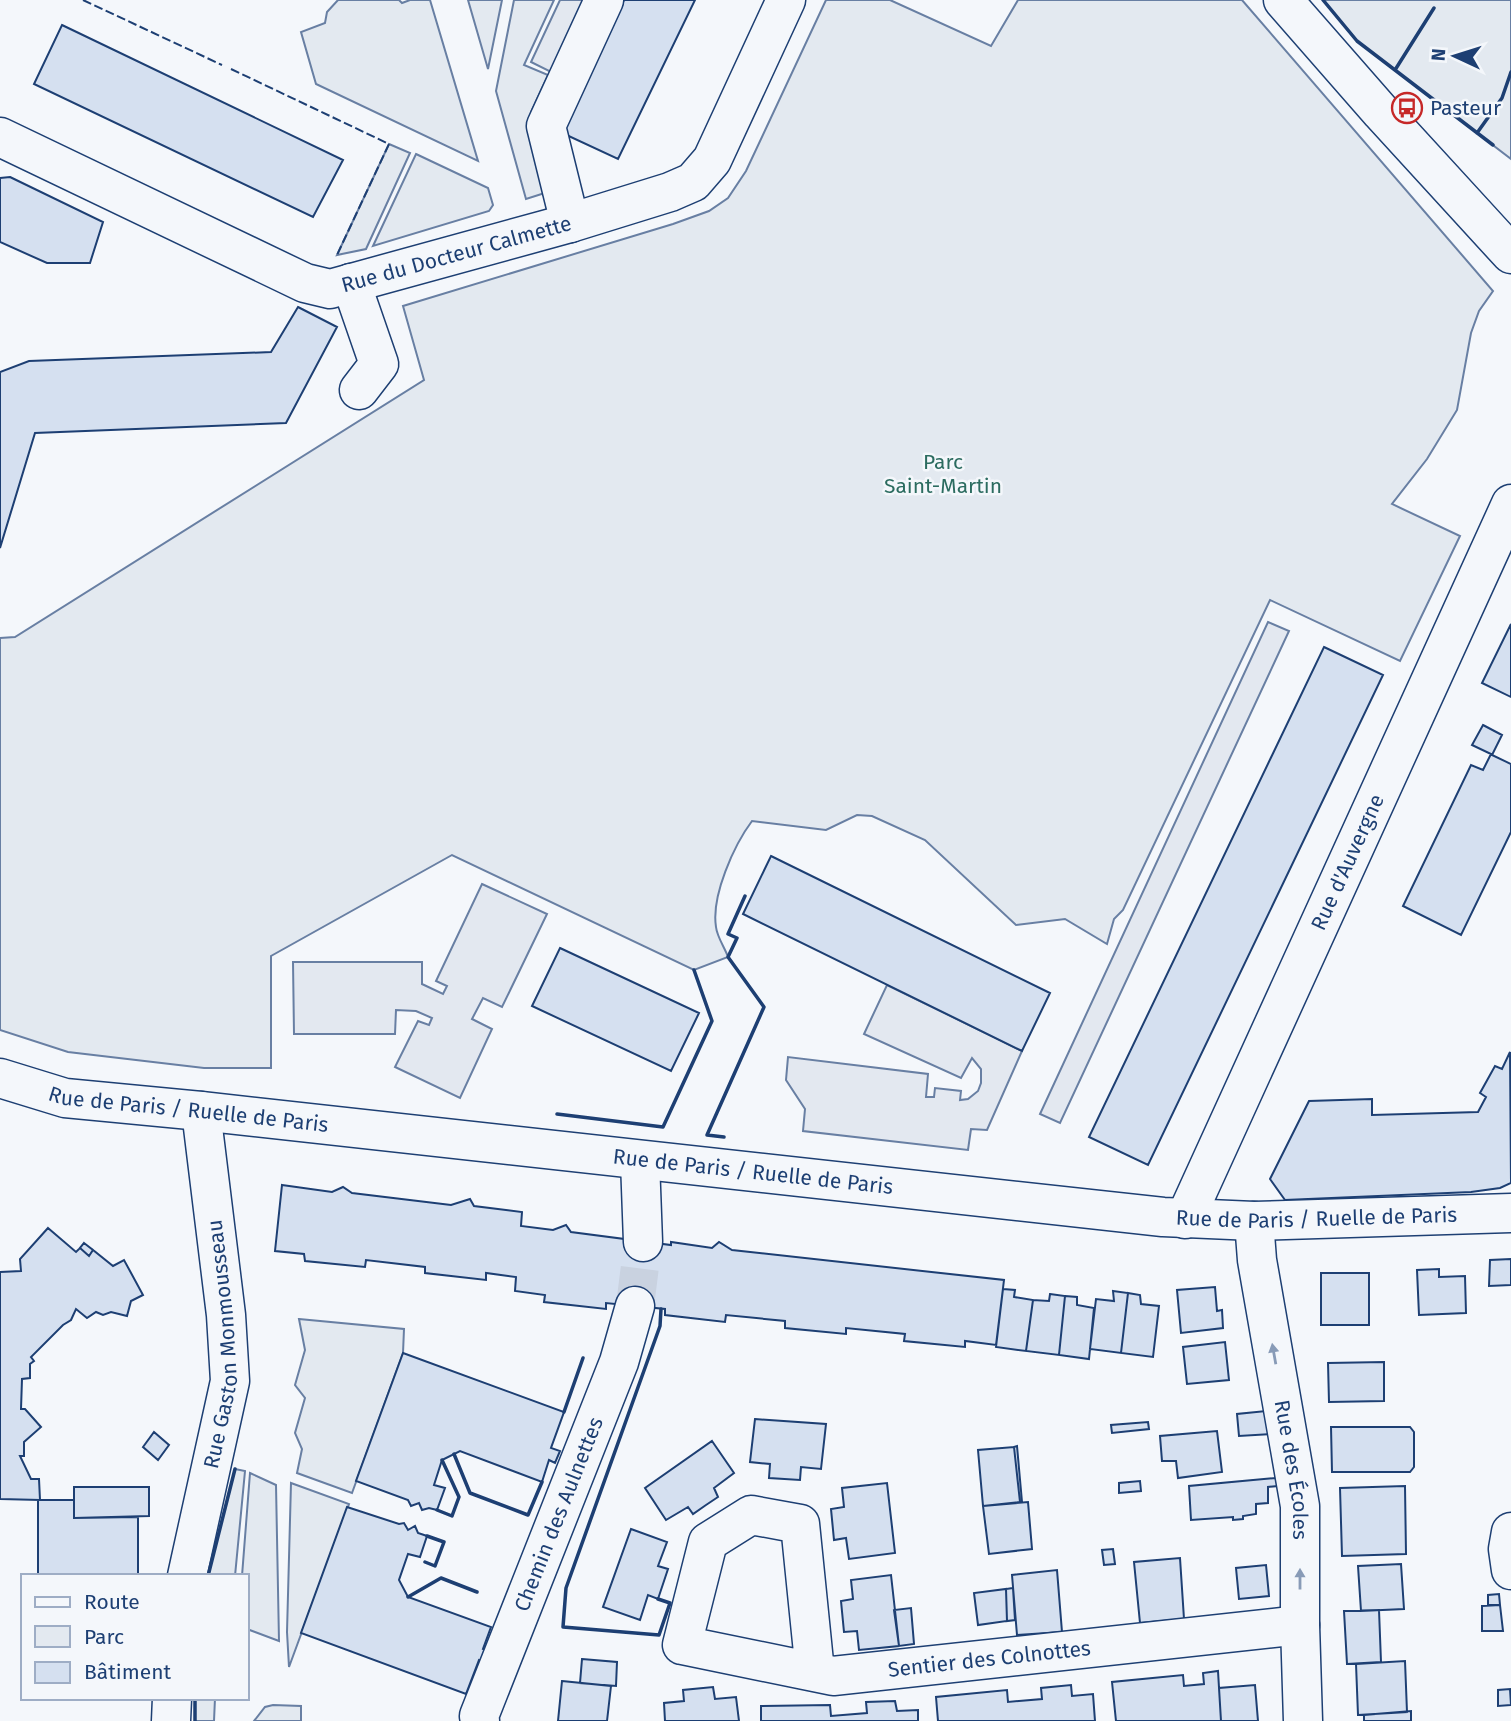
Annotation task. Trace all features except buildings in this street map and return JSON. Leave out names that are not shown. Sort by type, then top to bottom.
[{"type":"street","points":[[570,223],[546,126],[604,0]]},
{"type":"street","name":"Rue du Docteur Calmette","points":[[0,137],[305,283],[330,289],[570,223],[670,192],[693,182],[712,160],[786,0]]},
{"type":"street","points":[[1283,0],[1511,254]]},
{"type":"street","points":[[351,283],[379,364],[359,390]]},
{"type":"street","name":"Rue d'Auvergne","points":[[1185,1219],[1511,504]]},
{"type":"street","name":"Rue de Paris / Ruelle de Paris","points":[[0,1078],[65,1098],[1185,1219],[1254,1221],[1511,1213]]},
{"type":"street","name":"Rue Gaston Monmousseau","points":[[187,1574],[230,1381],[226,1315],[201,1111]]},
{"type":"street","points":[[640,1161],[643,1242]]},
{"type":"street","name":"Rue des Écoles","points":[[1254,1221],[1257,1260],[1300,1506],[1303,1721]]},
{"type":"street","name":"Chemin des Aulnettes","points":[[480,1721],[479,1716],[619,1362],[635,1306]]},
{"type":"street","name":"Sentier des Colnottes","points":[[814,1672],[800,1524],[751,1516],[708,1542],[682,1645],[833,1676],[1300,1625]]},
{"type":"street","points":[[1511,1532],[1508,1549],[1511,1570]]},
{"type":"street","points":[[171,1721],[172,1700]]},
{"type":"green space","points":[[338,0],[399,0],[402,3],[410,0],[430,0],[478,161],[316,84],[301,32],[325,23],[327,12]]},
{"type":"green space","points":[[468,0],[502,0],[488,69]]},
{"type":"green space","points":[[514,0],[554,0],[524,65],[548,75],[531,112],[530,121],[551,191],[526,199],[496,91]]},
{"type":"green space","name":"Parc Saint-Martin","points":[[826,0],[890,0],[991,46],[1018,0],[1242,0],[1493,291],[1479,311],[1471,333],[1457,410],[1427,459],[1392,504],[1460,536],[1400,661],[1270,600],[1123,910],[1114,919],[1107,944],[1065,919],[1016,925],[925,840],[872,816],[857,815],[826,830],[752,821],[731,857],[717,901],[717,931],[728,957],[694,970],[452,855],[271,956],[271,1068],[204,1068],[68,1052],[0,1030],[0,638],[15,637],[424,380],[403,306],[673,224],[709,211],[728,198],[746,171]]},
{"type":"green space","points":[[1323,0],[1511,0],[1511,159],[1357,41]]},
{"type":"green space","points":[[389,144],[410,153],[366,249],[337,255]]},
{"type":"green space","points":[[416,154],[488,188],[493,205],[489,211],[373,246]]},
{"type":"green space","points":[[299,1319],[404,1329],[403,1353],[352,1493],[297,1473],[302,1449],[295,1433],[305,1398],[295,1385],[305,1350]]},
{"type":"green space","points":[[235,1469],[245,1471],[235,1574],[209,1574]]},
{"type":"green space","points":[[250,1473],[276,1485],[279,1641],[248,1629],[248,1574],[242,1574]]},
{"type":"green space","points":[[291,1483],[349,1504],[289,1667],[287,1632]]},
{"type":"green space","points":[[195,1700],[215,1700],[214,1721],[195,1721]]},
{"type":"green space","points":[[301,1706],[301,1721],[254,1721],[265,1707]]},
{"type":"shaded area","points":[[560,0],[584,0],[551,72],[531,62]]},
{"type":"shaded area","points":[[1268,622],[1289,631],[1060,1123],[1040,1114]]},
{"type":"shaded area","points":[[482,884],[547,914],[502,1007],[483,998],[472,1019],[492,1029],[460,1098],[395,1067],[418,1021],[429,1025],[432,1018],[416,1011],[396,1010],[395,1034],[294,1034],[293,962],[422,962],[422,984],[443,994],[447,986],[436,981]]},
{"type":"shaded area","points":[[887,985],[1022,1051],[987,1130],[971,1129],[968,1150],[803,1131],[805,1109],[786,1080],[788,1057],[928,1074],[926,1097],[934,1097],[935,1088],[961,1091],[960,1100],[968,1099],[978,1091],[981,1069],[972,1058],[961,1078],[864,1034]]},
{"type":"tunnel","points":[[635,1306],[643,1242]]},
{"type":"fence","points":[[83,0],[222,65]]},
{"type":"fence","points":[[231,69],[389,144],[337,255]]},
{"type":"wall","points":[[1323,0],[1357,41],[1493,145]]},
{"type":"wall","points":[[1395,70],[1434,8]]},
{"type":"wall","points":[[1477,133],[1502,98],[1511,72]]},
{"type":"wall","points":[[724,1137],[707,1135],[764,1007],[728,957],[737,938],[728,934],[745,896]]},
{"type":"wall","points":[[557,1114],[663,1127],[712,1021],[694,970]]},
{"type":"wall","points":[[658,1599],[670,1603],[659,1635],[563,1627],[566,1588],[660,1326],[661,1309]]},
{"type":"wall","points":[[564,1412],[583,1358]]},
{"type":"wall","points":[[454,1454],[470,1493],[528,1515],[542,1482]]},
{"type":"wall","points":[[437,1510],[452,1516],[459,1497],[442,1460]]},
{"type":"wall","points":[[209,1574],[235,1469]]},
{"type":"wall","points":[[425,1562],[435,1566],[444,1542],[427,1536]]},
{"type":"wall","points":[[408,1597],[441,1578],[477,1592]]},
{"type":"wall","points":[[195,1700],[195,1721]]},
{"type":"place","name":"Pasteur","points":[[1407,108]]}]
